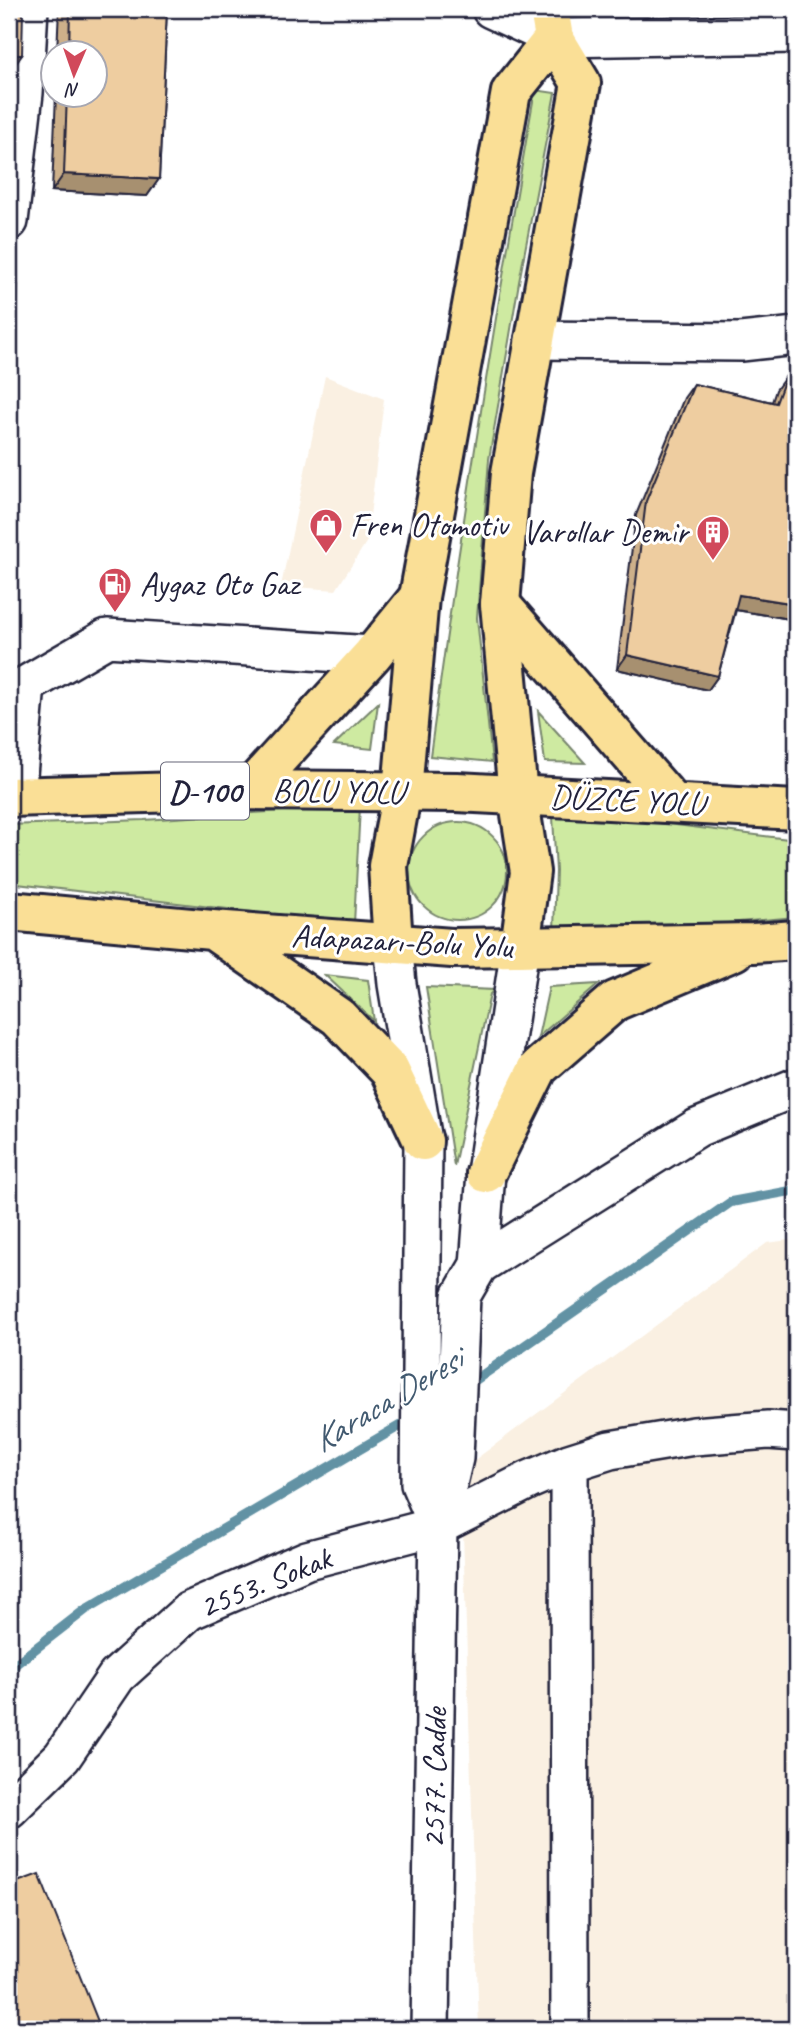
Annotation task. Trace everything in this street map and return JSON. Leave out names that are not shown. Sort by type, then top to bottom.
[{"type":"main road","points":[[520,947],[530,872],[518,795],[500,604],[511,473],[581,83],[552,23]]},
{"type":"main road","points":[[393,943],[388,866],[402,791],[419,597],[511,92],[552,23]]},
{"type":"main road","points":[[249,790],[372,655],[419,597]]},
{"type":"main road","points":[[500,604],[672,802]]},
{"type":"main road","name":"BOLU YOLU","points":[[11,794],[249,790],[457,792]]},
{"type":"main road","name":"DÜZCE YOLU","points":[[457,792],[796,810]]},
{"type":"main road","name":"Adapazarı-Bolu Yolu","points":[[9,911],[452,948],[796,940]]},
{"type":"main road","points":[[212,930],[338,1017],[390,1071],[423,1142]]},
{"type":"main road","points":[[485,1172],[538,1068],[615,1002],[753,943]]},
{"type":"street","points":[[9,220],[16,93],[29,9]]},
{"type":"street","points":[[491,9],[552,23],[603,30],[609,9]]},
{"type":"street","points":[[552,23],[796,34]]},
{"type":"street","points":[[534,340],[741,342],[796,336]]},
{"type":"street","points":[[11,794],[26,685],[107,638],[372,655]]},
{"type":"street","points":[[393,943],[397,984],[423,1142],[420,1484],[438,1526]]},
{"type":"street","points":[[438,1526],[454,1458],[470,1281],[520,947]]},
{"type":"street","points":[[470,1281],[697,1128],[796,1087]]},
{"type":"street","name":"2553. Sokak","points":[[9,1809],[62,1757],[117,1676],[189,1611],[307,1560],[438,1526],[528,1480],[610,1450],[652,1442],[768,1430],[796,1432]]},
{"type":"street","points":[[569,1463],[569,2029]]},
{"type":"street","name":"2577. Cadde","points":[[430,2029],[438,1526]]},
{"type":"shaded area","name":"Fren Otomotiv","points":[[325,376],[384,399],[367,541],[336,590],[281,586]]},
{"type":"shaded area","points":[[796,1239],[796,2029],[479,2029],[461,1470],[767,1243]]},
{"type":"green space","points":[[535,90],[555,93],[489,459],[477,618],[492,762],[430,756],[479,422]]},
{"type":"green space","points":[[378,703],[372,749],[334,745]]},
{"type":"green space","points":[[538,711],[585,763],[545,762]]},
{"type":"green space","points":[[360,806],[354,924],[9,883],[9,825],[144,820]]},
{"type":"green space","points":[[553,817],[652,822],[796,840],[796,917],[694,926],[554,931],[556,871]]},
{"type":"green space","points":[[458,822],[477,825],[493,836],[504,852],[507,871],[504,890],[493,906],[477,917],[458,920],[439,917],[423,906],[412,890],[409,871],[412,852],[423,836],[439,825]]},
{"type":"green space","points":[[325,975],[368,980],[374,1021]]},
{"type":"green space","points":[[599,984],[538,1037],[549,987]]},
{"type":"green space","points":[[426,987],[494,990],[490,994],[454,1166]]},
{"type":"building","points":[[9,9],[23,9],[22,55],[9,55]]},
{"type":"building","points":[[70,9],[167,9],[159,179],[64,174],[66,108],[108,108],[108,38],[69,38]]},
{"type":"building","points":[[9,284],[18,285],[12,414],[9,414]]},
{"type":"building","name":"Varollar Demir","points":[[786,376],[796,378],[796,604],[739,595],[718,676],[627,655],[646,501],[694,384],[776,403]]},
{"type":"building","points":[[9,472],[12,472],[9,595]]},
{"type":"building","points":[[39,1874],[101,2029],[9,2029],[9,1885]]},
{"type":"waterway","name":"Karaca Deresi","points":[[464,1388],[731,1202],[796,1190]]},
{"type":"waterway","name":"Karaca Deresi","points":[[9,1669],[85,1610],[413,1418]]},
{"type":"place","name":"Fren Otomotiv","points":[[326,555]]},
{"type":"place","name":"Varollar Demir","points":[[713,562]]},
{"type":"place","name":"Aygaz Oto Gaz","points":[[115,614]]}]
